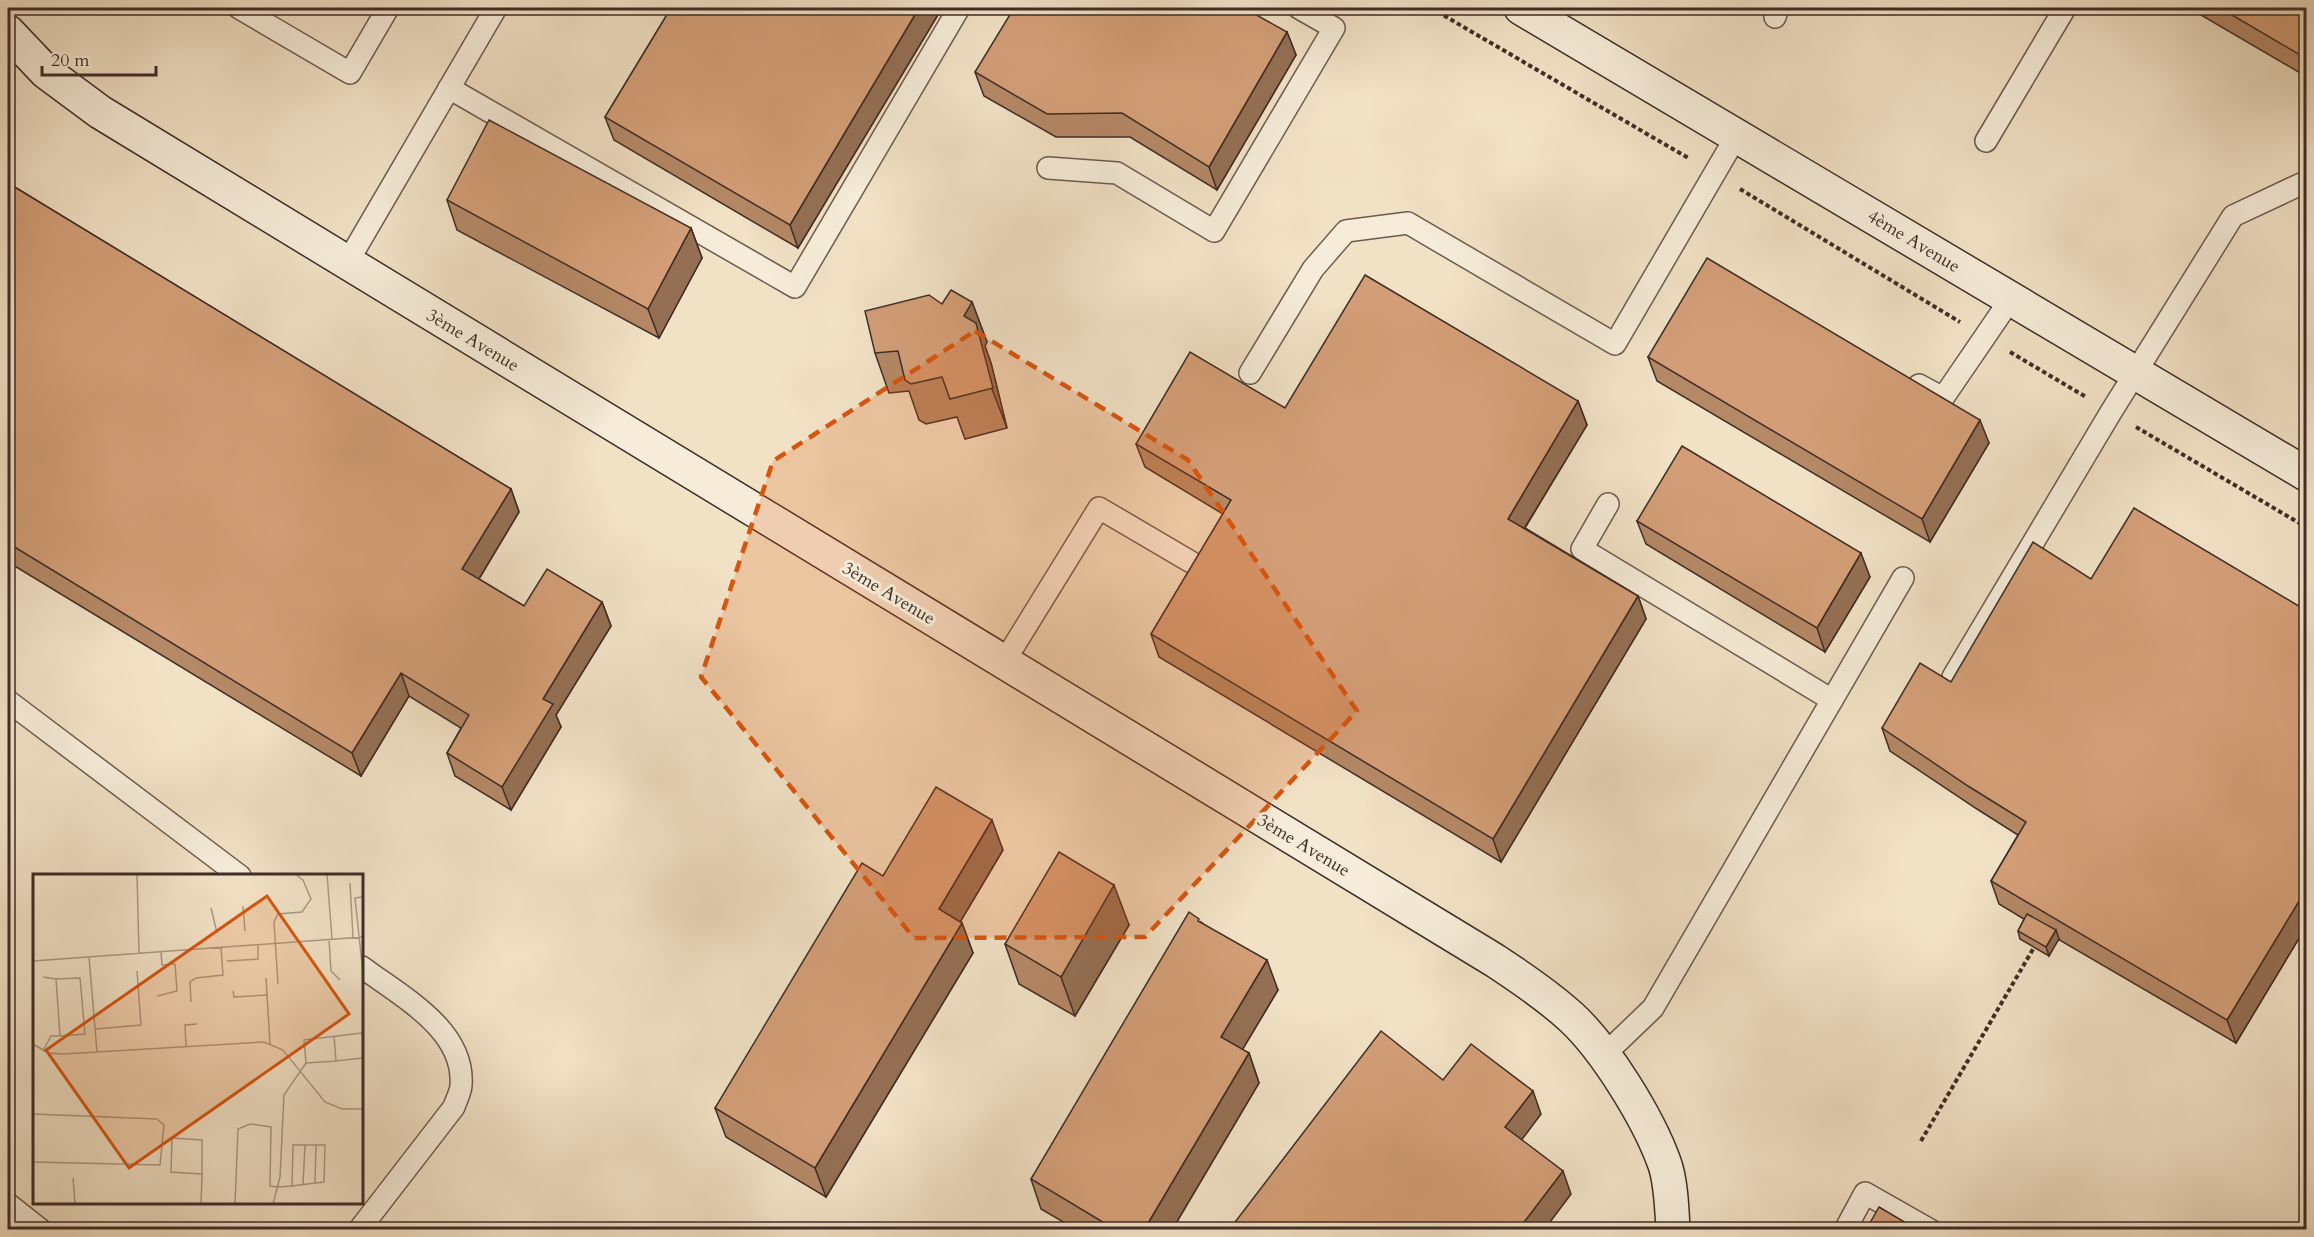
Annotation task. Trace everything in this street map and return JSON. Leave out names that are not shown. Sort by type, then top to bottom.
[{"type":"street","name":"4ème Avenue","points":[[1521,8],[2307,474]]},
{"type":"street","name":"3ème Avenue","points":[[8,32],[46,72],[100,112],[1494,960],[1536,988],[1572,1018],[1604,1055],[1635,1102],[1665,1163],[1673,1230]]},
{"type":"lane","points":[[239,8],[350,73],[388,8]]},
{"type":"lane","points":[[347,263],[496,8]]},
{"type":"lane","points":[[449,88],[795,287],[958,8]]},
{"type":"lane","points":[[1048,168],[1118,173],[1214,231],[1334,28],[1299,8]]},
{"type":"lane","points":[[1986,141],[2065,8]]},
{"type":"lane","points":[[1250,373],[1313,269],[1346,231],[1408,224],[1616,344],[1737,135]]},
{"type":"lane","points":[[1953,677],[2111,412],[2233,216],[2301,184],[2307,188]]},
{"type":"lane","points":[[1902,375],[1943,398],[2010,300]]},
{"type":"lane","points":[[1608,504],[1582,549],[1832,700]]},
{"type":"lane","points":[[1004,662],[1099,508],[1191,562]]},
{"type":"lane","points":[[1604,1055],[1653,1008],[1903,578]]},
{"type":"lane","points":[[8,701],[237,874]]},
{"type":"lane","points":[[359,1230],[454,1107],[461,1086],[458,1056],[438,1024],[363,968]]},
{"type":"lane","points":[[1845,1230],[1865,1193],[1930,1230]]},
{"type":"lane","points":[[8,1204],[41,1230]]},
{"type":"path","points":[[1431,8],[2307,527]]},
{"type":"path","points":[[1921,1141],[2039,939]]},
{"type":"highlighted area","points":[[975,331],[1188,460],[1357,711],[1145,937],[914,938],[701,677],[773,461]]},
{"type":"building","points":[[671,8],[919,8],[790,225],[605,117]]},
{"type":"building","points":[[1014,8],[1244,8],[1287,32],[1209,167],[1122,113],[1047,114],[975,72]]},
{"type":"building","points":[[2220,8],[2307,8],[2307,59]]},
{"type":"building","points":[[489,120],[691,228],[648,309],[447,200]]},
{"type":"building","points":[[8,183],[511,489],[462,569],[524,606],[547,569],[602,602],[543,699],[553,704],[502,787],[447,753],[469,715],[401,673],[352,753],[8,543]]},
{"type":"building","points":[[1707,258],[1980,420],[1922,519],[1648,357]]},
{"type":"building","points":[[1365,275],[1578,401],[1508,519],[1638,596],[1493,839],[1151,634],[1231,500],[1136,444],[1190,352],[1285,408]]},
{"type":"building","points":[[951,290],[972,302],[964,316],[976,323],[993,388],[950,399],[942,377],[911,384],[905,380],[898,351],[875,353],[865,311],[929,295],[942,304]]},
{"type":"building","points":[[1682,446],[1861,553],[1817,628],[1637,521]]},
{"type":"building","points":[[2134,508],[2307,611],[2307,888],[2227,1020],[1991,881],[2026,822],[1882,728],[1920,663],[1951,682],[2033,542],[2091,579]]},
{"type":"building","points":[[936,787],[992,820],[939,909],[962,923],[815,1168],[715,1108],[862,863],[883,876]]},
{"type":"building","points":[[1059,852],[1114,885],[1061,977],[1005,944]]},
{"type":"building","points":[[1189,912],[1199,919],[1198,921],[1267,960],[1221,1037],[1249,1053],[1144,1230],[1116,1230],[1031,1179]]},
{"type":"building","points":[[2027,914],[2056,930],[2046,947],[2018,931]]},
{"type":"building","points":[[1381,1031],[1443,1080],[1471,1044],[1533,1091],[1505,1127],[1563,1171],[1518,1230],[1229,1230]]},
{"type":"building","points":[[1879,1207],[1918,1230],[1866,1230]]}]
